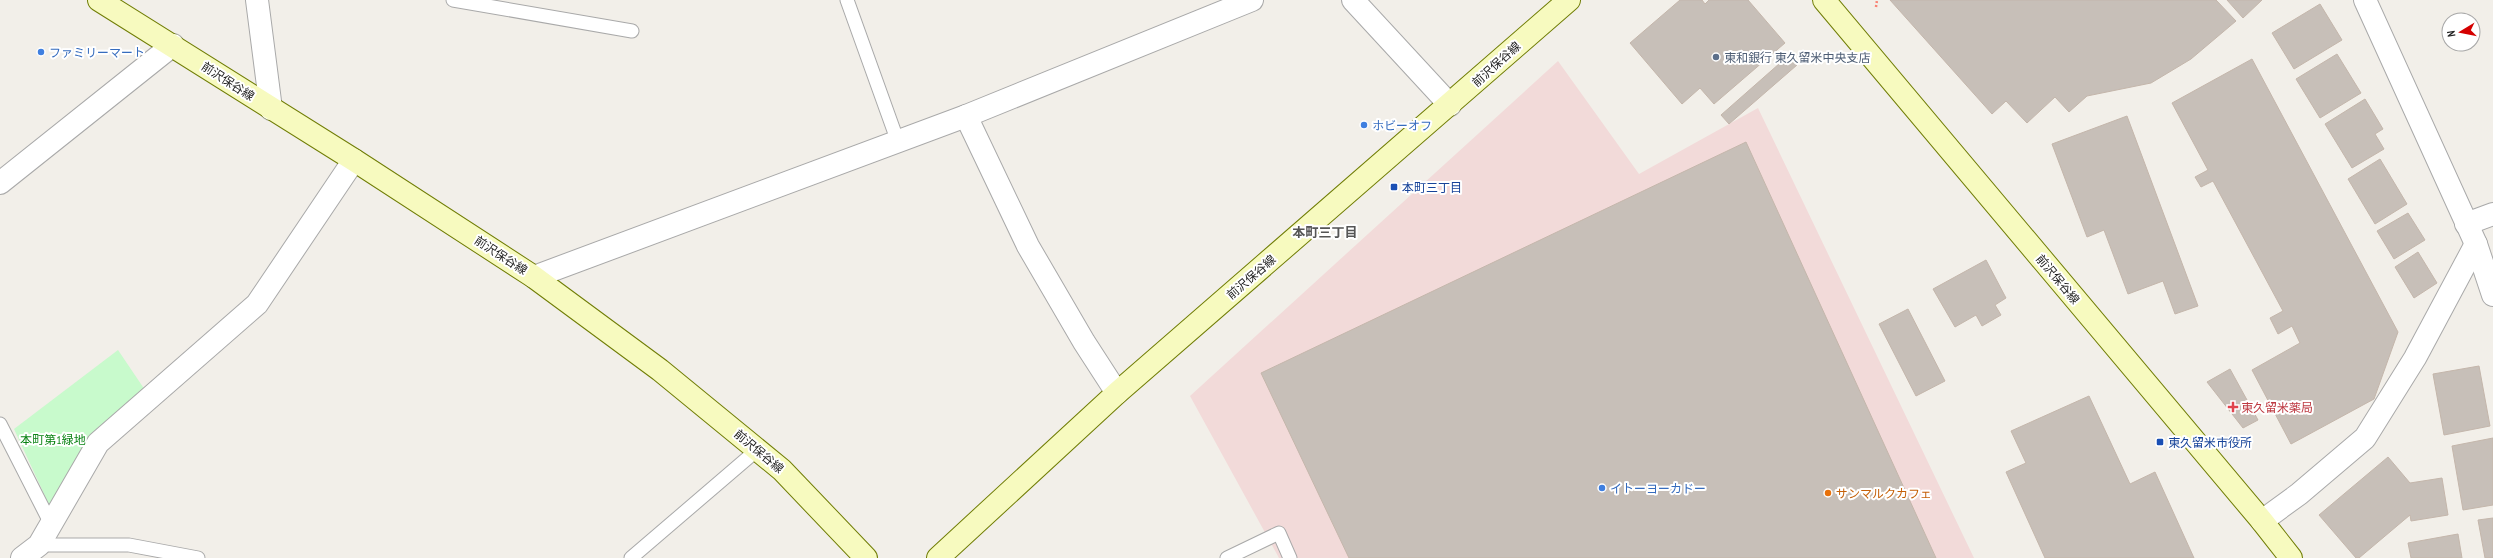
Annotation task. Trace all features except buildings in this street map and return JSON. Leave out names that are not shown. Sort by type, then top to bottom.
[{"type":"main road","name":"前沢保谷線","points":[[99,0],[173,45],[271,109],[354,160],[534,277],[660,370],[782,470],[866,558]]},
{"type":"main road","name":"前沢保谷線","points":[[938,558],[1117,393],[1569,0]]},
{"type":"main road","name":"前沢保谷線","points":[[1824,0],[2262,521],[2291,558]]},
{"type":"street","points":[[257,0],[271,109]]},
{"type":"street","points":[[534,277],[966,116],[1252,0]]},
{"type":"street","points":[[1353,0],[1450,105]]},
{"type":"street","points":[[2365,0],[2476,244],[2493,295]]},
{"type":"street","points":[[0,183],[173,45]]},
{"type":"street","points":[[966,116],[1028,246],[1084,342],[1117,393]]},
{"type":"street","points":[[30,552],[52,524],[98,443],[257,304],[354,160]]},
{"type":"street","points":[[2466,224],[2493,214]]},
{"type":"street","points":[[2262,521],[2300,494],[2366,438],[2415,358],[2476,244]]},
{"type":"lane","points":[[453,0],[527,6],[632,31]]},
{"type":"lane","points":[[847,0],[898,142]]},
{"type":"lane","points":[[0,424],[52,524]]},
{"type":"lane","points":[[631,558],[757,450]]},
{"type":"lane","points":[[1227,558],[1279,533],[1290,558]]},
{"type":"lane","points":[[30,552],[129,546],[198,558]]},
{"type":"path","points":[[1876,7],[1877,0]]},
{"type":"shaded area","points":[[1558,61],[1639,174],[1758,108],[1974,558],[1279,558],[1190,396]]},
{"type":"green space","name":"本町第1緑地","points":[[118,350],[145,390],[51,509],[14,429]]},
{"type":"place","name":"ファミリーマート","points":[[41,52]]},
{"type":"place","name":"東和銀行 東久留米中央支店","points":[[1716,57]]},
{"type":"place","name":"ホビーオフ","points":[[1364,125]]},
{"type":"place","name":"本町三丁目","points":[[1394,187]]},
{"type":"place","name":"東久留米薬局","points":[[2233,407]]},
{"type":"place","name":"東久留米市役所","points":[[2160,442]]},
{"type":"place","name":"イトーヨーカドー","points":[[1602,488]]},
{"type":"place","name":"サンマルクカフェ","points":[[1828,493]]},
{"type":"district","name":"本町三丁目","points":[[1325,232]]}]
